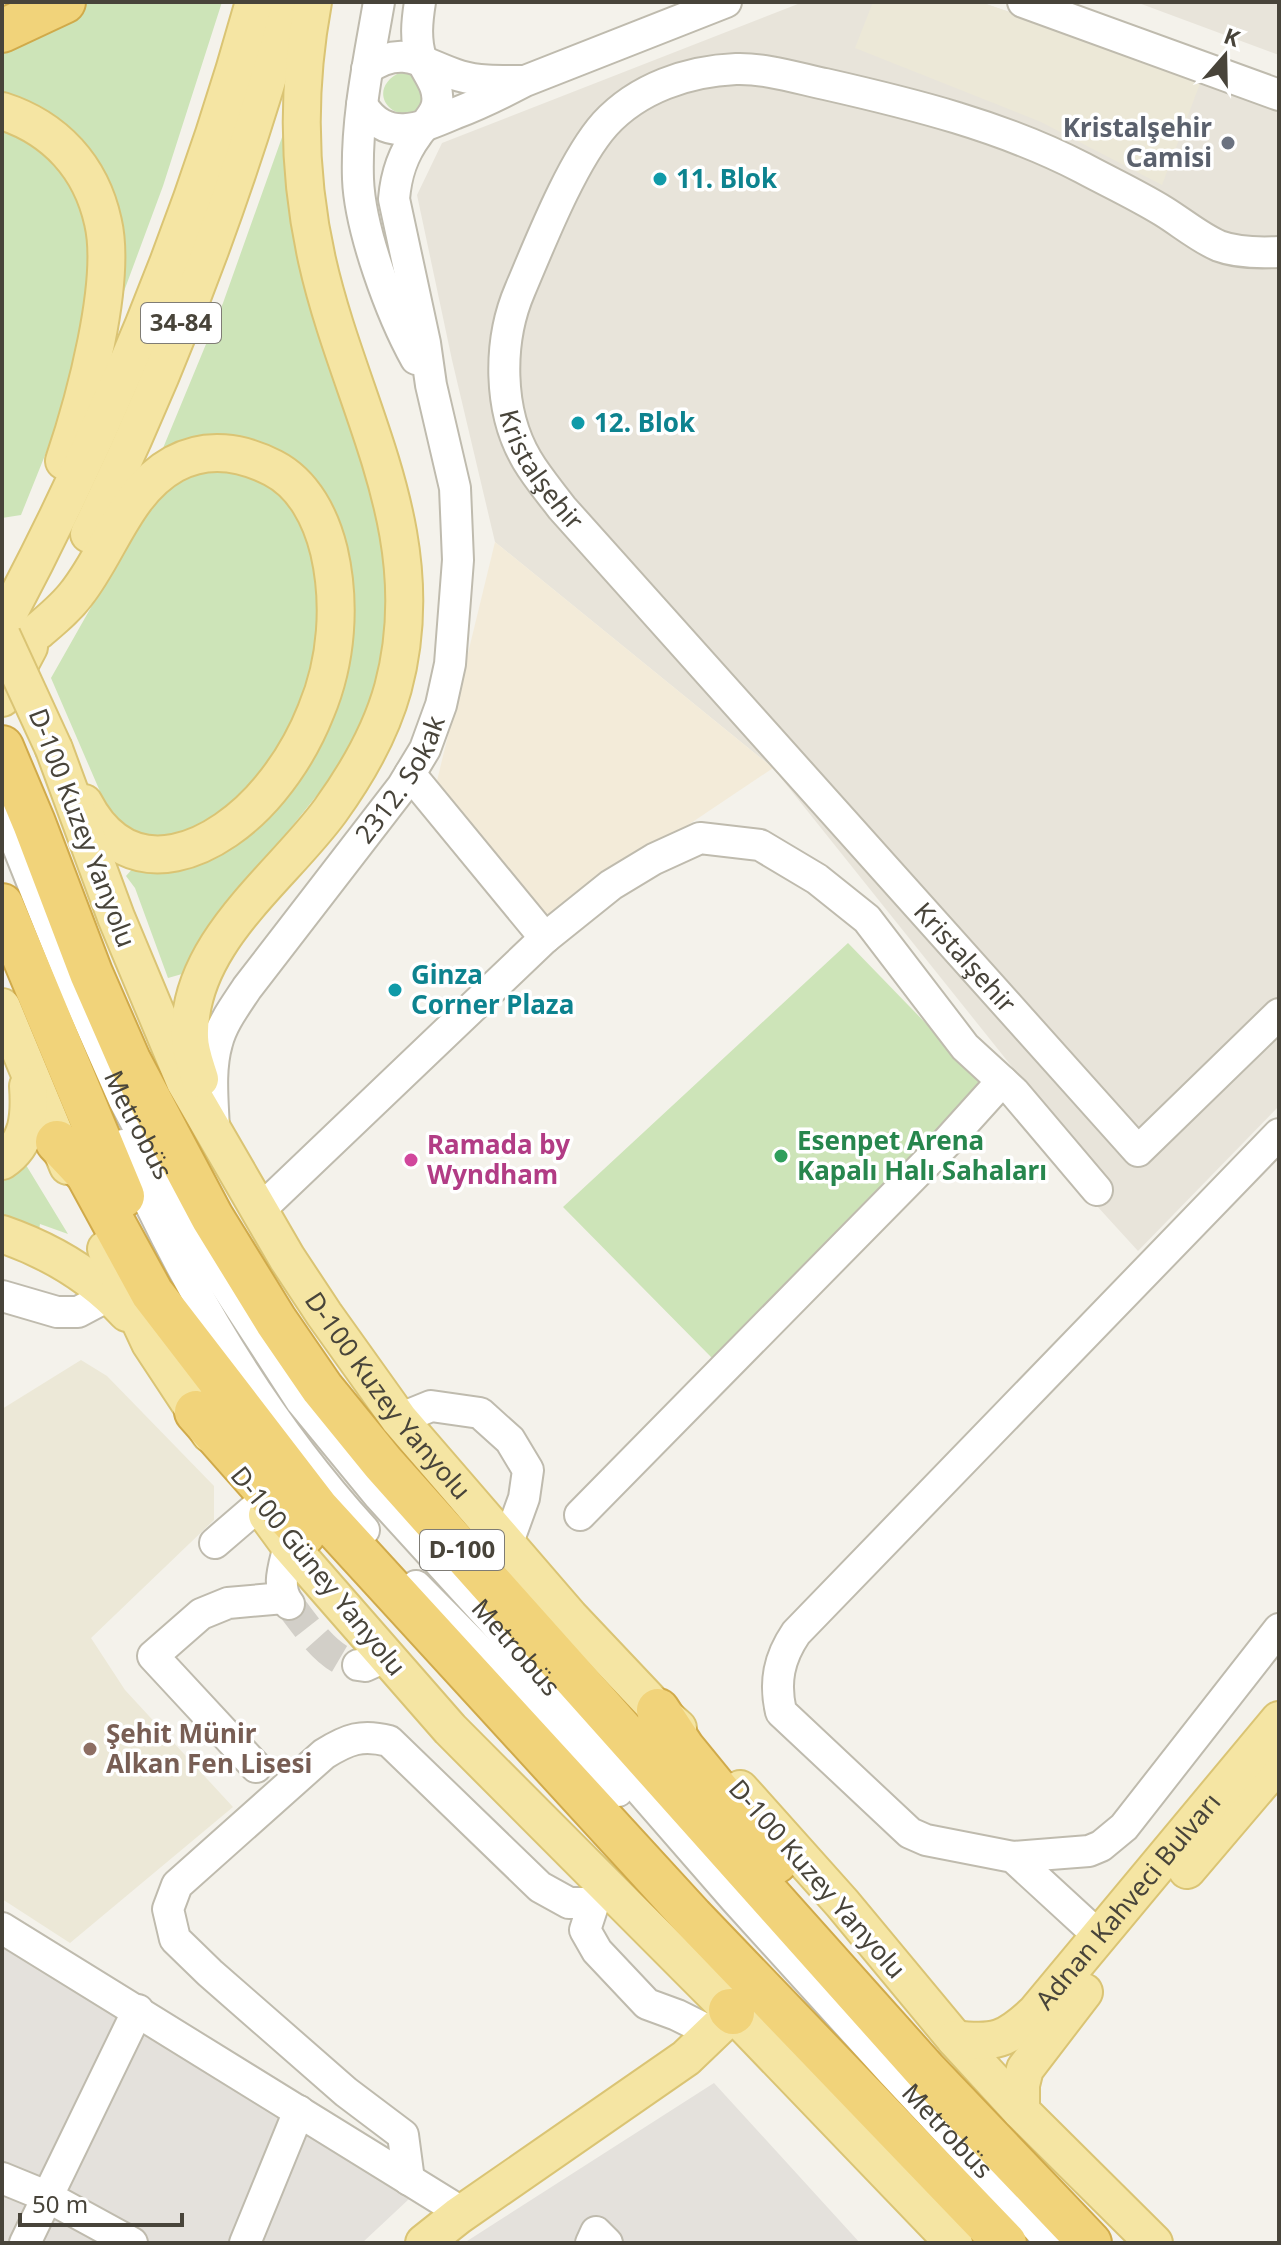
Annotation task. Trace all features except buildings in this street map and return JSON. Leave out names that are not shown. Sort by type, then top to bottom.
[{"type":"highway","points":[[2,31],[64,2]]},
{"type":"highway","name":"D-100","points":[[2,747],[11,850],[99,1142],[138,1228],[212,1360],[210,1399],[318,1509],[692,1917],[1005,2243]]},
{"type":"highway","name":"D-100","points":[[11,850],[91,973],[149,1099],[212,1217],[276,1321],[322,1388],[383,1463],[780,1909],[925,2070],[1090,2243]]},
{"type":"highway","points":[[57,1142],[87,1174],[152,1293],[189,1344],[210,1399]]},
{"type":"highway","points":[[658,1710],[713,1786],[940,2056],[982,2109],[1032,2181]]},
{"type":"main road","name":"34-84","points":[[2,626],[37,561],[133,352],[173,252],[219,119],[254,2]]},
{"type":"main road","name":"34-84","points":[[2,698],[111,487],[162,371],[249,138],[290,2]]},
{"type":"main road","points":[[214,1130],[190,1039],[192,1011],[200,980],[227,935],[330,811],[359,767],[393,689],[405,605],[399,529],[381,462],[334,321],[308,210],[301,129],[302,79],[313,2]]},
{"type":"main road","points":[[2,111],[44,129],[76,160],[91,188],[103,222],[106,251],[104,286],[90,370],[37,561]]},
{"type":"main road","points":[[38,631],[77,594],[112,533],[146,488],[176,463],[198,455],[225,452],[252,458],[279,471],[300,489],[326,537],[334,571],[337,607],[333,651],[325,685],[316,711],[287,765],[269,790],[247,812],[213,838],[180,853],[157,856],[131,850],[109,838],[93,820],[54,749]]},
{"type":"main road","name":"D-100 Kuzey Yanyolu","points":[[2,636],[54,749],[151,1004],[185,1082],[324,1314],[399,1419],[507,1545],[658,1710],[704,1750],[799,1854],[955,2039],[1021,2111],[1154,2243]]},
{"type":"main road","name":"D-100 Güney Yanyolu","points":[[2,1007],[57,1142],[150,1343],[210,1399],[259,1505],[372,1661],[450,1729],[597,1892],[954,2243]]},
{"type":"main road","points":[[2,1161],[22,1141],[27,1128],[28,1078],[21,1053]]},
{"type":"main road","points":[[2,1234],[56,1256],[89,1277],[110,1295],[150,1343]]},
{"type":"main road","name":"Adnan Kahveci Bulvarı","points":[[955,2039],[1000,2040],[1035,2013],[1279,1720]]},
{"type":"main road","name":"Adnan Kahveci Bulvarı","points":[[1021,2111],[1022,2077],[1038,2049],[1279,1762]]},
{"type":"main road","points":[[401,2243],[454,2210],[725,2019]]},
{"type":"main road","points":[[424,2243],[454,2210]]},
{"type":"street","name":"2312. Sokak","points":[[379,2],[362,105],[358,178],[371,245],[406,342],[431,385]]},
{"type":"street","name":"2312. Sokak","points":[[214,1130],[212,1085],[217,1042],[229,1016],[410,774],[425,749],[441,705],[450,664],[458,560],[455,488],[394,199],[400,164],[437,104],[433,80],[422,61],[416,30],[420,2]]},
{"type":"street","points":[[362,105],[370,117],[381,125],[410,130],[423,127],[525,81],[726,2]]},
{"type":"street","points":[[1023,2],[1279,95]]},
{"type":"street","points":[[367,69],[390,57],[401,56],[463,77],[525,81]]},
{"type":"street","name":"Kristalşehir","points":[[1279,252],[1251,253],[1219,246],[1150,204],[1073,163],[965,120],[888,98],[815,82],[739,69],[717,71],[671,81],[644,92],[605,124],[589,147],[553,216],[515,302],[507,332],[504,378],[510,418],[526,458],[562,508],[1138,1151],[1279,1014]]},
{"type":"street","points":[[410,774],[545,938]]},
{"type":"street","points":[[260,1210],[545,938],[611,885],[654,859],[700,838],[760,845],[817,879],[867,919],[965,1047],[1002,1081],[1097,1190]]},
{"type":"street","name":"Metrobüs","points":[[11,850],[106,1106],[172,1250],[236,1362],[278,1422],[354,1519],[614,1787],[1033,2243]]},
{"type":"street","name":"Metrobüs","points":[[11,850],[137,1124],[208,1258],[301,1401],[379,1496],[492,1620],[735,1899],[1052,2243]]},
{"type":"street","points":[[580,1515],[946,1143],[1002,1081]]},
{"type":"street","points":[[1279,1134],[796,1633],[781,1660],[777,1687],[781,1712],[910,1833],[926,1840],[1013,1857],[1089,1851],[1101,1846],[1124,1827],[1279,1629]]},
{"type":"street","points":[[2,1296],[57,1312],[78,1312],[110,1295]]},
{"type":"street","points":[[399,1419],[431,1406],[480,1413],[510,1440],[528,1470],[524,1498],[507,1545]]},
{"type":"street","points":[[215,1543],[259,1505]]},
{"type":"street","points":[[256,1767],[153,1656],[201,1614],[228,1603],[286,1601],[282,1577],[289,1545]]},
{"type":"street","points":[[409,2180],[403,2135],[346,2092],[175,1939],[168,1909],[177,1885],[324,1754],[343,1742],[370,1736],[389,1741],[540,1887],[569,1903],[597,1892]]},
{"type":"street","points":[[1013,1857],[1100,1937]]},
{"type":"street","points":[[597,1892],[585,1930],[597,1951],[647,2004],[677,2015],[725,2019]]},
{"type":"street","points":[[2,1928],[138,2010],[454,2210]]},
{"type":"street","points":[[25,2243],[138,2010]]},
{"type":"street","points":[[245,2243],[299,2111]]},
{"type":"street","points":[[2,2178],[46,2196],[132,2243]]},
{"type":"street","points":[[591,2243],[596,2232],[607,2243]]},
{"type":"shaded area","points":[[803,2],[980,2],[1279,102],[1279,1106],[1138,1251],[1004,1104],[1025,1083],[773,768],[495,542],[417,195],[442,143]]},
{"type":"shaded area","points":[[873,2],[980,2],[1202,78],[1162,185],[1041,122],[855,48]]},
{"type":"shaded area","points":[[1136,2],[1279,2],[1279,55]]},
{"type":"shaded area","points":[[495,542],[773,768],[545,921],[435,789]]},
{"type":"shaded area","points":[[81,1360],[107,1376],[214,1486],[214,1520],[91,1638],[125,1690],[233,1807],[70,1943],[2,1899],[2,1409]]},
{"type":"shaded area","points":[[2,1937],[409,2199],[362,2243],[2,2243]]},
{"type":"shaded area","points":[[714,2083],[860,2243],[464,2243]]},
{"type":"green space","points":[[88,2],[222,2],[163,186],[120,302],[111,203],[2,97],[2,52]]},
{"type":"green space","points":[[401,72],[416,74],[428,98],[415,115],[394,111],[384,99],[386,84]]},
{"type":"green space","points":[[2,125],[57,159],[81,195],[94,279],[62,413],[21,515],[2,518]]},
{"type":"green space","points":[[286,126],[356,437],[388,562],[388,616],[378,675],[359,730],[326,784],[203,937],[182,974],[168,978],[135,888],[126,876],[134,867],[174,866],[331,712],[309,477],[161,453],[223,303]]},
{"type":"green space","points":[[222,464],[278,482],[313,534],[323,615],[305,703],[260,777],[214,820],[179,838],[153,840],[125,826],[105,803],[51,678],[154,496],[171,480]]},
{"type":"green space","name":"Esenpet Arena Kapalı Halı Sahaları","points":[[848,943],[1004,1104],[712,1358],[563,1207]]},
{"type":"green space","points":[[26,1165],[68,1234],[40,1224],[39,1230],[2,1217],[2,1179]]},
{"type":"tunnel","points":[[289,1604],[337,1658],[358,1665]]},
{"type":"place","name":"Kristalşehir Camisi","points":[[1228,143]]},
{"type":"place","name":"11. Blok","points":[[660,179]]},
{"type":"place","name":"12. Blok","points":[[578,423]]},
{"type":"place","name":"Ginza Corner Plaza","points":[[395,990]]},
{"type":"place","name":"Esenpet Arena Kapalı Halı Sahaları","points":[[781,1156]]},
{"type":"place","name":"Ramada by Wyndham","points":[[411,1160]]},
{"type":"place","name":"Şehit Münir Alkan Fen Lisesi","points":[[90,1749]]}]
